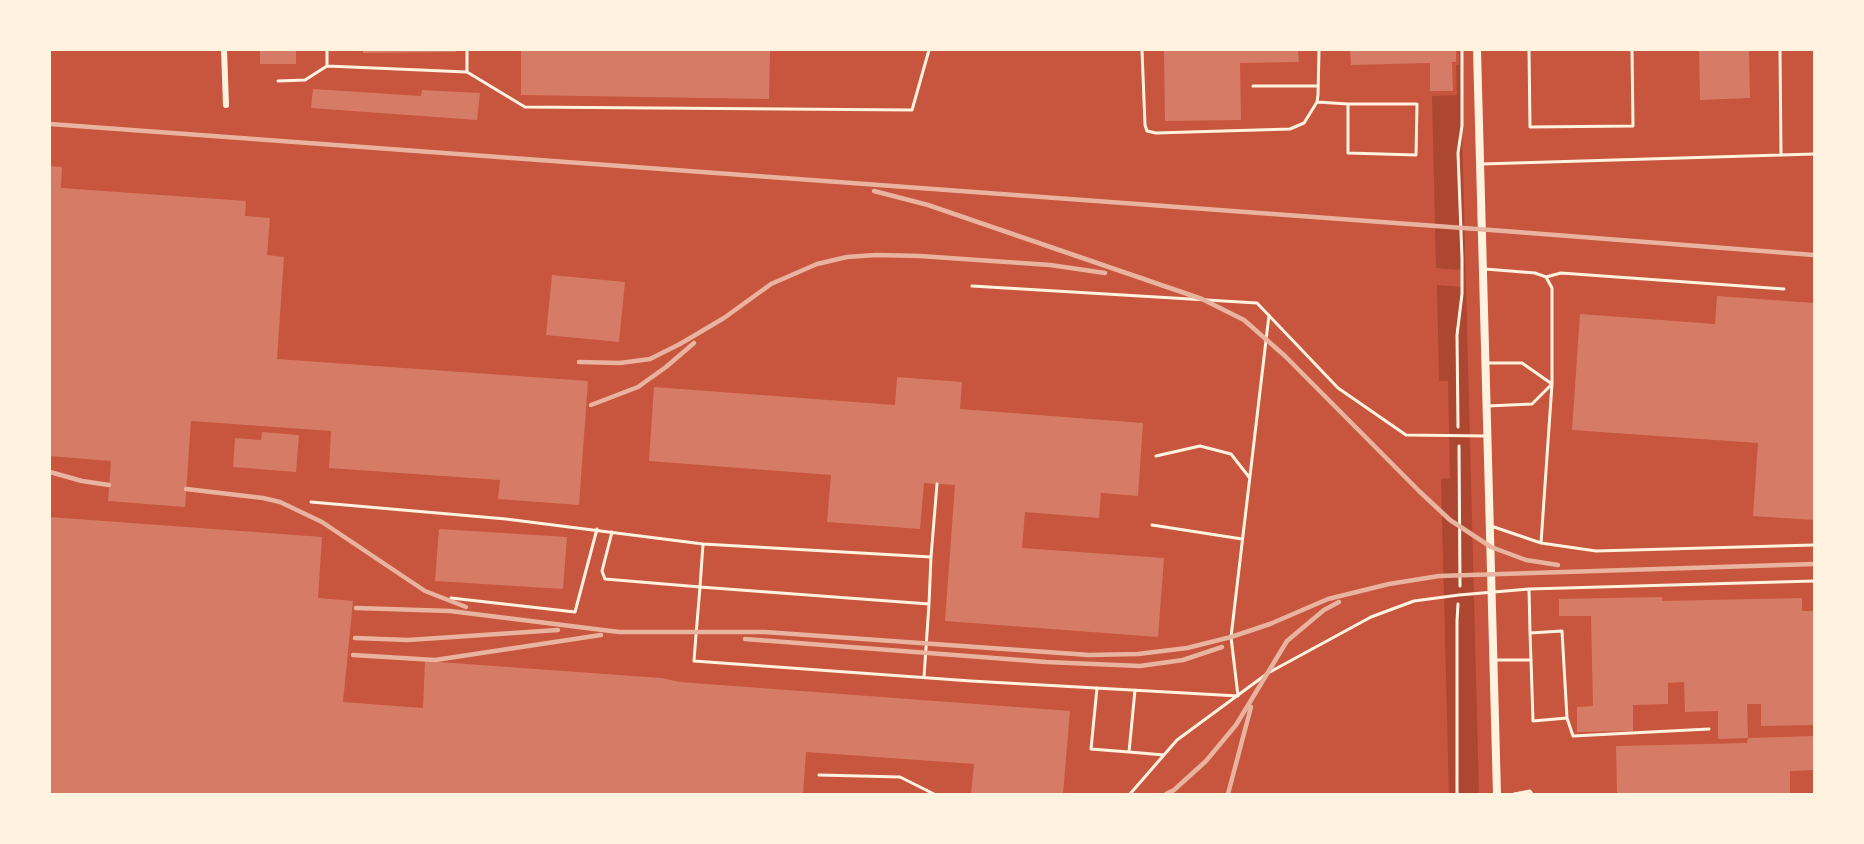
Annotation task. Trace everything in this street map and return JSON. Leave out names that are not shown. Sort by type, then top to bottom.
[{"type":"street","points":[[224,50],[226,105]]},
{"type":"street","points":[[1478,50],[1497,795]]},
{"type":"lane","points":[[327,50],[327,66]]},
{"type":"lane","points":[[466,72],[467,50]]},
{"type":"lane","points":[[278,81],[305,80],[327,66],[466,72],[525,107],[912,110],[929,50]]},
{"type":"lane","points":[[1142,50],[1145,125],[1148,131],[1156,133],[1290,129],[1304,123],[1317,102],[1319,50]]},
{"type":"lane","points":[[1528,50],[1530,127],[1633,126],[1632,50]]},
{"type":"lane","points":[[1780,50],[1781,155]]},
{"type":"lane","points":[[1253,86],[1318,86]]},
{"type":"lane","points":[[1317,102],[1417,104],[1416,155],[1348,153],[1347,104]]},
{"type":"lane","points":[[1480,164],[1815,154]]},
{"type":"lane","points":[[1483,269],[1534,273],[1546,277],[1561,273],[1784,289]]},
{"type":"lane","points":[[1541,543],[1552,384],[1552,288],[1546,277]]},
{"type":"lane","points":[[972,286],[1257,303],[1338,388],[1406,435],[1488,436]]},
{"type":"lane","points":[[1238,696],[1231,637],[1269,315]]},
{"type":"lane","points":[[1487,363],[1522,363],[1552,384]]},
{"type":"lane","points":[[1488,406],[1532,404],[1552,384]]},
{"type":"lane","points":[[1156,456],[1200,446],[1231,454],[1249,477]]},
{"type":"lane","points":[[924,678],[930,557],[937,484]]},
{"type":"lane","points":[[311,502],[506,519],[703,544],[930,557]]},
{"type":"lane","points":[[1152,525],[1242,538]]},
{"type":"lane","points":[[1490,526],[1541,543],[1596,551],[1815,545]]},
{"type":"lane","points":[[450,598],[575,612],[597,530]]},
{"type":"lane","points":[[612,532],[602,571],[605,579],[929,604]]},
{"type":"lane","points":[[703,544],[694,661],[924,678],[1238,696]]},
{"type":"lane","points":[[1130,795],[1177,740],[1268,673],[1371,617],[1414,602],[1459,595],[1529,589],[1815,581]]},
{"type":"lane","points":[[1529,589],[1533,722],[1567,718]]},
{"type":"lane","points":[[1530,633],[1562,631],[1567,718],[1574,736],[1708,729]]},
{"type":"lane","points":[[1493,660],[1531,660]]},
{"type":"lane","points":[[1097,688],[1091,749],[1164,755]]},
{"type":"lane","points":[[1129,752],[1135,690]]},
{"type":"lane","points":[[819,775],[900,777],[934,795]]},
{"type":"lane","points":[[1514,795],[1530,791],[1532,795]]},
{"type":"path","points":[[1457,795],[1457,621],[1461,575],[1457,335],[1462,294],[1458,153],[1462,126],[1462,50]]},
{"type":"shaded area","points":[[1459,50],[1479,794],[1449,794],[1441,479],[1450,478],[1448,381],[1439,381],[1437,285],[1462,287],[1462,270],[1436,268],[1432,96],[1457,95],[1456,65],[1459,65]]},
{"type":"building","points":[[260,50],[296,50],[296,64],[260,64]]},
{"type":"building","points":[[363,50],[456,50],[456,52],[363,53]]},
{"type":"building","points":[[521,50],[770,50],[769,99],[521,95]]},
{"type":"building","points":[[1164,50],[1298,50],[1299,62],[1240,63],[1241,120],[1165,121]]},
{"type":"building","points":[[1350,50],[1456,50],[1456,62],[1452,62],[1453,91],[1430,91],[1430,63],[1351,65]]},
{"type":"building","points":[[1699,50],[1749,50],[1750,98],[1700,100]]},
{"type":"building","points":[[313,89],[421,96],[422,90],[480,93],[477,120],[311,108]]},
{"type":"building","points":[[50,166],[62,167],[61,188],[246,201],[245,216],[270,218],[267,255],[284,257],[277,359],[588,381],[579,505],[498,499],[500,480],[329,468],[331,431],[191,421],[185,507],[108,501],[111,461],[50,456]]},
{"type":"building","points":[[552,275],[625,282],[619,342],[546,335]]},
{"type":"building","points":[[1717,296],[1814,303],[1814,520],[1753,516],[1758,443],[1572,430],[1580,314],[1715,324]]},
{"type":"building","points":[[897,377],[962,382],[960,409],[1143,423],[1138,496],[1101,493],[1099,518],[1025,512],[1022,548],[1164,558],[1158,637],[945,621],[955,485],[924,483],[920,529],[827,522],[831,475],[649,461],[654,387],[895,405]]},
{"type":"building","points":[[262,432],[299,435],[296,472],[233,467],[235,438],[261,440]]},
{"type":"building","points":[[50,517],[322,537],[318,598],[353,601],[343,702],[423,708],[425,661],[1070,711],[1063,794],[971,794],[974,764],[806,752],[803,794],[50,794]]},
{"type":"building","points":[[439,529],[567,537],[563,589],[435,581]]},
{"type":"building","points":[[1662,597],[1662,601],[1802,598],[1802,611],[1814,611],[1814,725],[1761,726],[1761,704],[1747,704],[1748,738],[1718,739],[1718,711],[1685,712],[1684,682],[1668,683],[1668,704],[1633,705],[1633,731],[1577,732],[1577,707],[1593,706],[1591,616],[1559,616],[1559,599]]},
{"type":"building","points":[[1814,736],[1814,770],[1790,771],[1790,794],[1617,794],[1616,746],[1747,743],[1748,738]]},
{"type":"railway","points":[[50,124],[1814,255]]},
{"type":"railway","points":[[874,191],[928,205],[1202,299],[1244,320],[1285,356],[1450,520],[1491,547],[1526,560],[1558,565]]},
{"type":"railway","points":[[579,362],[620,363],[650,359],[724,318],[771,284],[817,264],[847,257],[920,256],[1050,265],[1105,273]]},
{"type":"railway","points":[[591,405],[638,387],[694,343]]},
{"type":"railway","points":[[50,472],[82,481],[109,485]]},
{"type":"railway","points":[[186,489],[280,502],[322,522],[425,591],[466,607]]},
{"type":"railway","points":[[356,608],[450,611],[619,632],[765,632],[1089,655],[1138,654],[1187,648],[1231,637],[1270,624],[1328,599],[1389,584],[1439,576],[1814,564]]},
{"type":"railway","points":[[1166,794],[1174,790],[1206,761],[1236,725],[1287,641],[1324,610],[1339,602]]},
{"type":"railway","points":[[355,638],[408,640],[558,630]]},
{"type":"railway","points":[[353,655],[435,660],[601,635]]},
{"type":"railway","points":[[745,639],[1046,662],[1140,666],[1183,660],[1222,647]]},
{"type":"railway","points":[[1228,794],[1251,707]]}]
